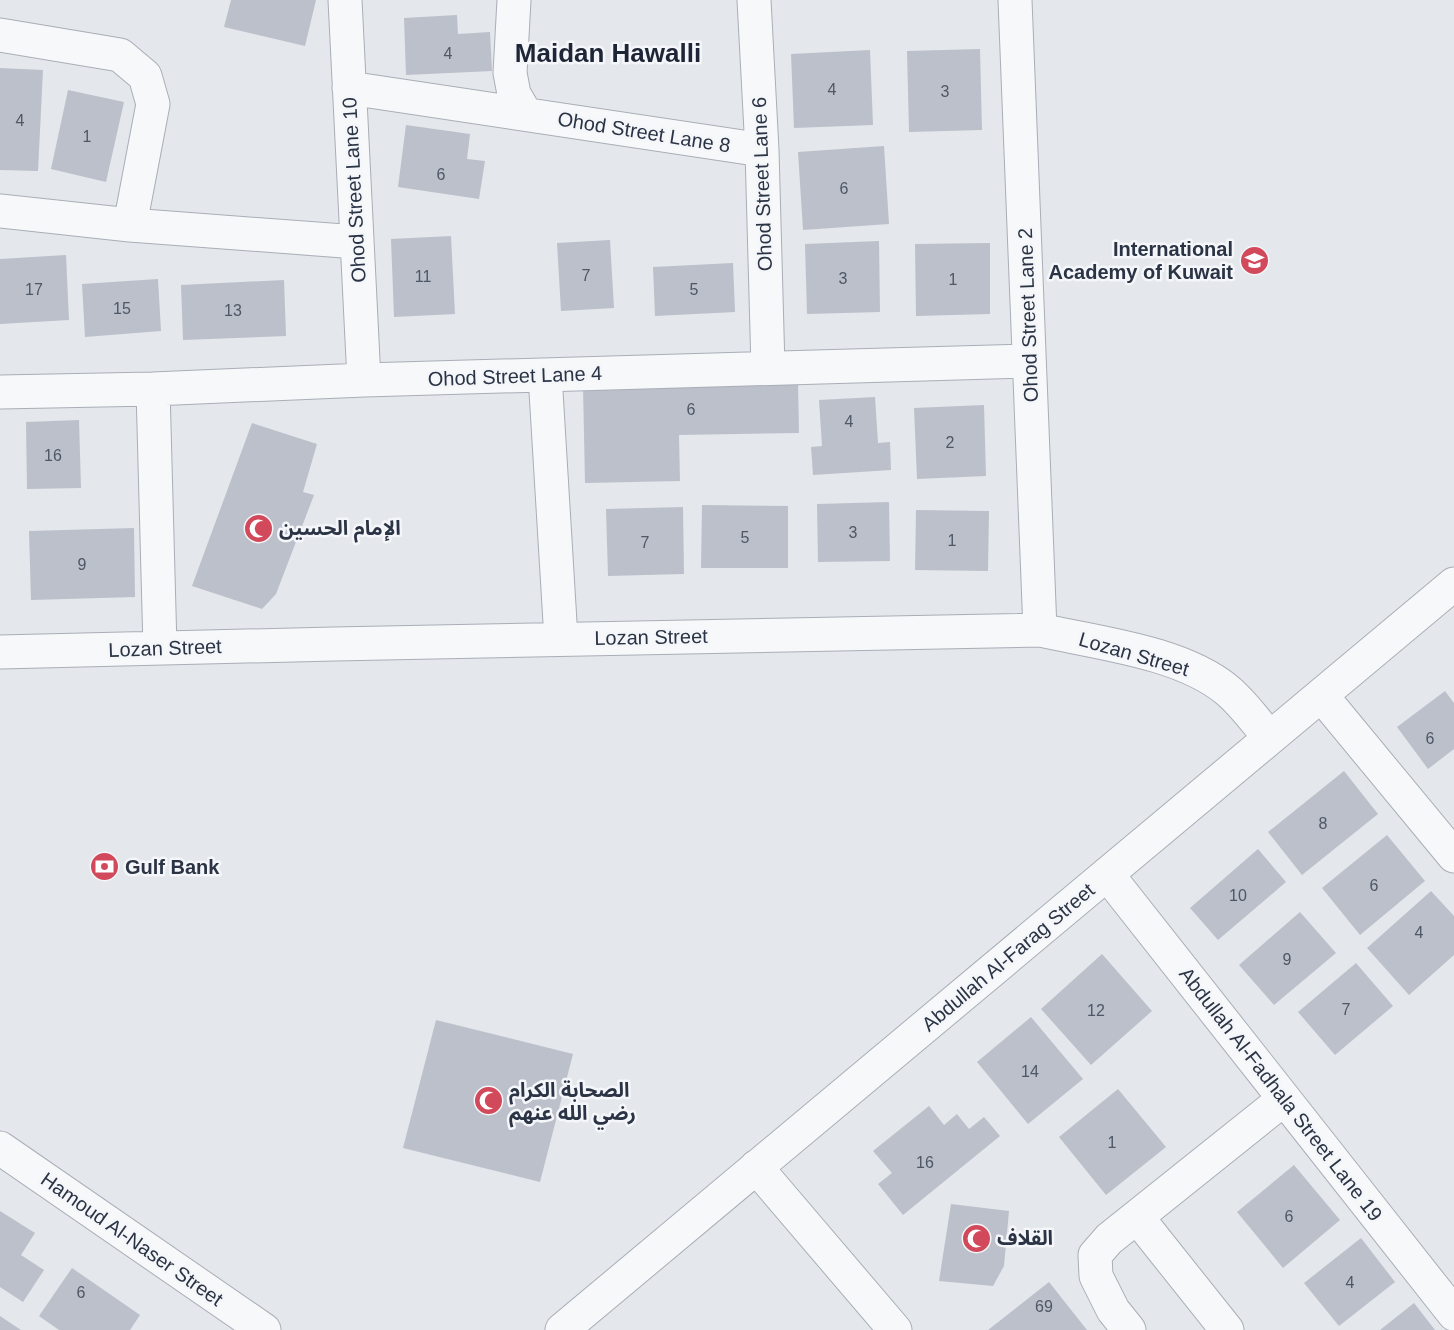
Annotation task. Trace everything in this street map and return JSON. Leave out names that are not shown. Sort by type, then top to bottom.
[{"type":"street","name":"Ohod Street Lane 10","points":[[345,0],[364,380]]},
{"type":"street","points":[[514,0],[510,73],[514,94],[525,113]]},
{"type":"street","name":"Ohod Street Lane 6","points":[[754,0],[762,150],[768,368]]},
{"type":"street","name":"Ohod Street Lane 2","points":[[1015,0],[1040,630]]},
{"type":"street","points":[[0,35],[120,55],[145,76],[153,104],[130,225]]},
{"type":"street","name":"Ohod Street Lane 8","points":[[349,88],[762,150]]},
{"type":"street","points":[[0,211],[130,225],[357,242]]},
{"type":"street","name":"Ohod Street Lane 4","points":[[0,392],[1029,361]]},
{"type":"street","points":[[545,375],[561,639]]},
{"type":"street","points":[[153,389],[160,648]]},
{"type":"street","name":"Abdullah Al-Farag Street","points":[[562,1330],[1454,584]]},
{"type":"street","name":"Lozan Street","points":[[0,652],[1040,630],[1144,653],[1188,666],[1227,690],[1270,738]]},
{"type":"street","points":[[1321,695],[1452,851]]},
{"type":"street","name":"Abdullah Al-Fadhala Street Lane 19","points":[[1107,874],[1454,1314]]},
{"type":"street","points":[[1130,1330],[1113,1310],[1096,1276],[1095,1255],[1109,1239],[1284,1099]]},
{"type":"street","name":"Hamoud Al-Naser Street","points":[[0,1148],[264,1330]]},
{"type":"street","points":[[756,1167],[895,1330]]},
{"type":"street","points":[[1137,1217],[1227,1330]]},
{"type":"building","points":[[231,0],[316,0],[305,46],[224,27]]},
{"type":"building","points":[[457,15],[458,34],[490,32],[492,71],[406,75],[404,18]]},
{"type":"building","points":[[980,49],[982,130],[909,132],[907,51]]},
{"type":"building","points":[[870,50],[873,125],[794,128],[791,54]]},
{"type":"building","points":[[0,68],[43,70],[38,171],[0,170]]},
{"type":"building","points":[[68,90],[124,102],[106,182],[51,169]]},
{"type":"building","points":[[406,125],[470,134],[467,159],[485,161],[479,199],[398,187]]},
{"type":"building","points":[[884,146],[889,224],[803,230],[798,152]]},
{"type":"building","points":[[451,236],[455,314],[394,317],[391,239]]},
{"type":"building","points":[[610,240],[614,308],[561,311],[557,243]]},
{"type":"building","points":[[879,241],[880,312],[807,314],[805,244]]},
{"type":"building","points":[[990,243],[990,314],[916,316],[915,244]]},
{"type":"building","points":[[66,255],[69,320],[0,324],[0,259]]},
{"type":"building","points":[[733,263],[735,312],[655,316],[653,267]]},
{"type":"building","points":[[158,279],[161,331],[85,337],[82,284]]},
{"type":"building","points":[[284,280],[286,336],[183,340],[181,285]]},
{"type":"building","points":[[798,382],[799,433],[679,435],[680,481],[585,483],[583,386]]},
{"type":"building","points":[[875,397],[878,443],[890,442],[891,470],[813,475],[811,447],[822,446],[819,400]]},
{"type":"building","points":[[984,405],[986,476],[917,479],[914,408]]},
{"type":"building","points":[[79,420],[81,488],[27,489],[26,422]]},
{"type":"building","name":"الإمام الحسين","points":[[252,423],[317,444],[303,492],[314,495],[276,594],[262,609],[192,586]]},
{"type":"building","points":[[889,502],[890,561],[818,562],[817,504]]},
{"type":"building","points":[[702,505],[788,506],[788,568],[701,568]]},
{"type":"building","points":[[683,507],[684,574],[608,576],[606,509]]},
{"type":"building","points":[[916,510],[989,511],[988,571],[915,570]]},
{"type":"building","points":[[134,528],[135,597],[31,600],[29,531]]},
{"type":"building","points":[[1445,691],[1454,703],[1454,749],[1428,769],[1397,727]]},
{"type":"building","points":[[1344,771],[1378,814],[1302,875],[1268,832]]},
{"type":"building","points":[[1387,835],[1425,881],[1360,935],[1322,888]]},
{"type":"building","points":[[1258,849],[1286,882],[1218,940],[1190,908]]},
{"type":"building","points":[[1431,891],[1454,916],[1454,955],[1409,995],[1367,948]]},
{"type":"building","points":[[1300,912],[1336,953],[1274,1005],[1239,965]]},
{"type":"building","points":[[1102,954],[1152,1011],[1091,1065],[1041,1009]]},
{"type":"building","points":[[1356,963],[1393,1006],[1335,1055],[1298,1012]]},
{"type":"building","points":[[1031,1017],[1083,1079],[1028,1124],[977,1062]]},
{"type":"building","name":"الصحابة الكرام رضي الله عنهم","points":[[436,1020],[573,1054],[540,1182],[403,1148]]},
{"type":"building","points":[[1118,1089],[1166,1147],[1106,1195],[1059,1137]]},
{"type":"building","points":[[929,1106],[944,1125],[957,1114],[969,1129],[984,1117],[1000,1136],[903,1215],[878,1184],[892,1173],[873,1151]]},
{"type":"building","points":[[1294,1165],[1340,1220],[1283,1268],[1237,1212]]},
{"type":"building","name":"القلاف","points":[[951,1204],[1009,1211],[1004,1266],[993,1286],[939,1281]]},
{"type":"building","points":[[0,1211],[35,1233],[21,1255],[44,1270],[23,1302],[0,1287]]},
{"type":"building","points":[[1361,1238],[1395,1282],[1339,1326],[1304,1283]]},
{"type":"building","points":[[72,1268],[140,1315],[130,1330],[59,1330],[39,1316]]},
{"type":"building","points":[[1049,1282],[1087,1330],[988,1330]]},
{"type":"building","points":[[1414,1303],[1435,1330],[1380,1330]]},
{"type":"building","points":[[0,1316],[21,1330],[0,1330]]},
{"type":"place","name":"International Academy of Kuwait","points":[[1254,260]]},
{"type":"place","name":"الإمام الحسين","points":[[258,528]]},
{"type":"place","name":"Gulf Bank","points":[[104,867]]},
{"type":"place","name":"الصحابة الكرام رضي الله عنهم","points":[[488,1101]]},
{"type":"place","name":"القلاف","points":[[976,1238]]},
{"type":"district","name":"Maidan Hawalli","points":[[608,53]]}]
